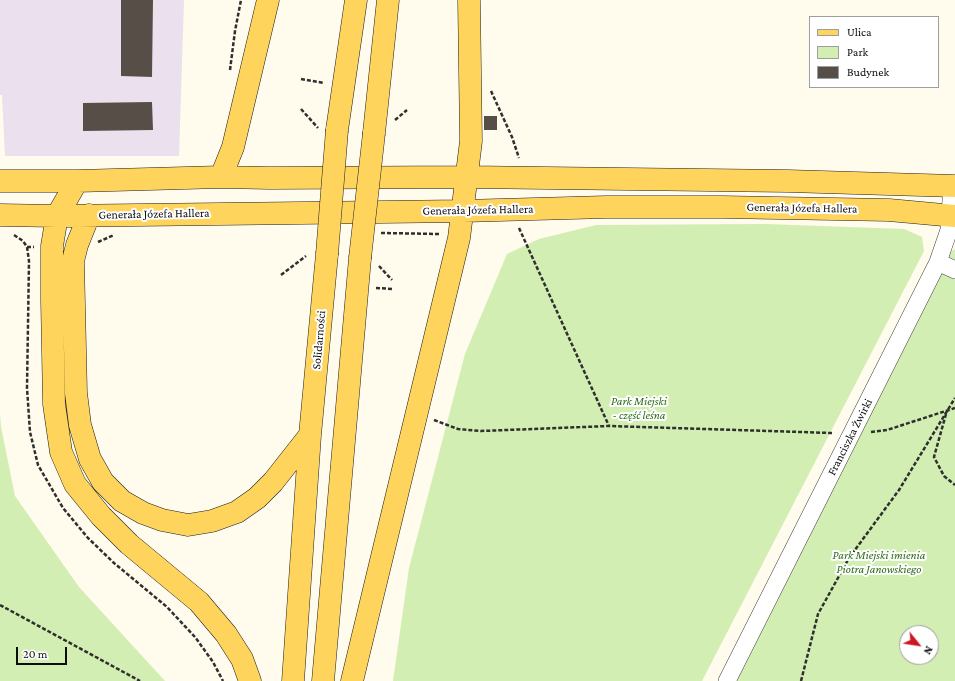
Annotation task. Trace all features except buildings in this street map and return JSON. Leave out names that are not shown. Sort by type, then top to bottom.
[{"type":"main road","points":[[221,176],[233,147],[268,0]]},
{"type":"main road","name":"Solidarności","points":[[292,681],[310,434],[327,254],[328,130],[356,0]]},
{"type":"main road","points":[[323,681],[367,260],[374,133],[388,0]]},
{"type":"main road","points":[[352,681],[455,256],[463,211],[471,141],[468,0]]},
{"type":"main road","points":[[0,181],[77,181],[221,176],[270,178],[467,177],[788,181],[953,186]]},
{"type":"main road","points":[[77,181],[57,216],[52,246],[54,404],[61,452],[75,484],[101,516],[129,544],[198,602],[226,634],[242,659],[250,681]]},
{"type":"main road","name":"Generała Józefa Hallera","points":[[0,215],[57,216],[463,211],[606,207],[745,207],[889,210],[953,216]]},
{"type":"main road","points":[[89,215],[77,245],[74,261],[76,394],[80,425],[90,458],[103,482],[122,501],[142,513],[162,520],[188,524],[212,521],[237,512],[257,498],[273,482],[310,434]]},
{"type":"street","name":"Franciszka Żwirki","points":[[727,681],[938,262],[953,216],[953,186]]},
{"type":"street","points":[[938,262],[955,270]]},
{"type":"path","points":[[301,79],[324,83]]},
{"type":"path","points":[[489,87],[516,148],[519,159],[518,165]]},
{"type":"path","points":[[301,109],[328,130]]},
{"type":"path","points":[[519,228],[609,426]]},
{"type":"path","points":[[281,275],[306,256]]},
{"type":"path","points":[[367,260],[392,280]]},
{"type":"path","points":[[369,287],[394,289]]},
{"type":"path","points":[[801,681],[818,614],[849,558],[899,490],[955,398]]},
{"type":"path","points":[[434,420],[458,429],[481,431],[609,426],[851,434],[887,430],[955,408]]},
{"type":"path","points":[[948,410],[934,457],[944,476],[955,485]]},
{"type":"path","points":[[0,605],[140,681]]},
{"type":"shaded area","points":[[0,0],[184,0],[179,156],[5,156],[2,95],[0,95]]},
{"type":"green space","name":"Park Miejski - część leśna","points":[[765,224],[904,229],[922,237],[924,251],[702,681],[393,681],[409,568],[465,354],[507,254],[539,239],[596,225]]},
{"type":"green space","name":"Park Miejski imienia Piotra Janowskiego","points":[[955,249],[955,681],[735,681],[947,254]]},
{"type":"green space","points":[[0,413],[1,427],[15,496],[79,587],[165,681],[0,681]]}]
